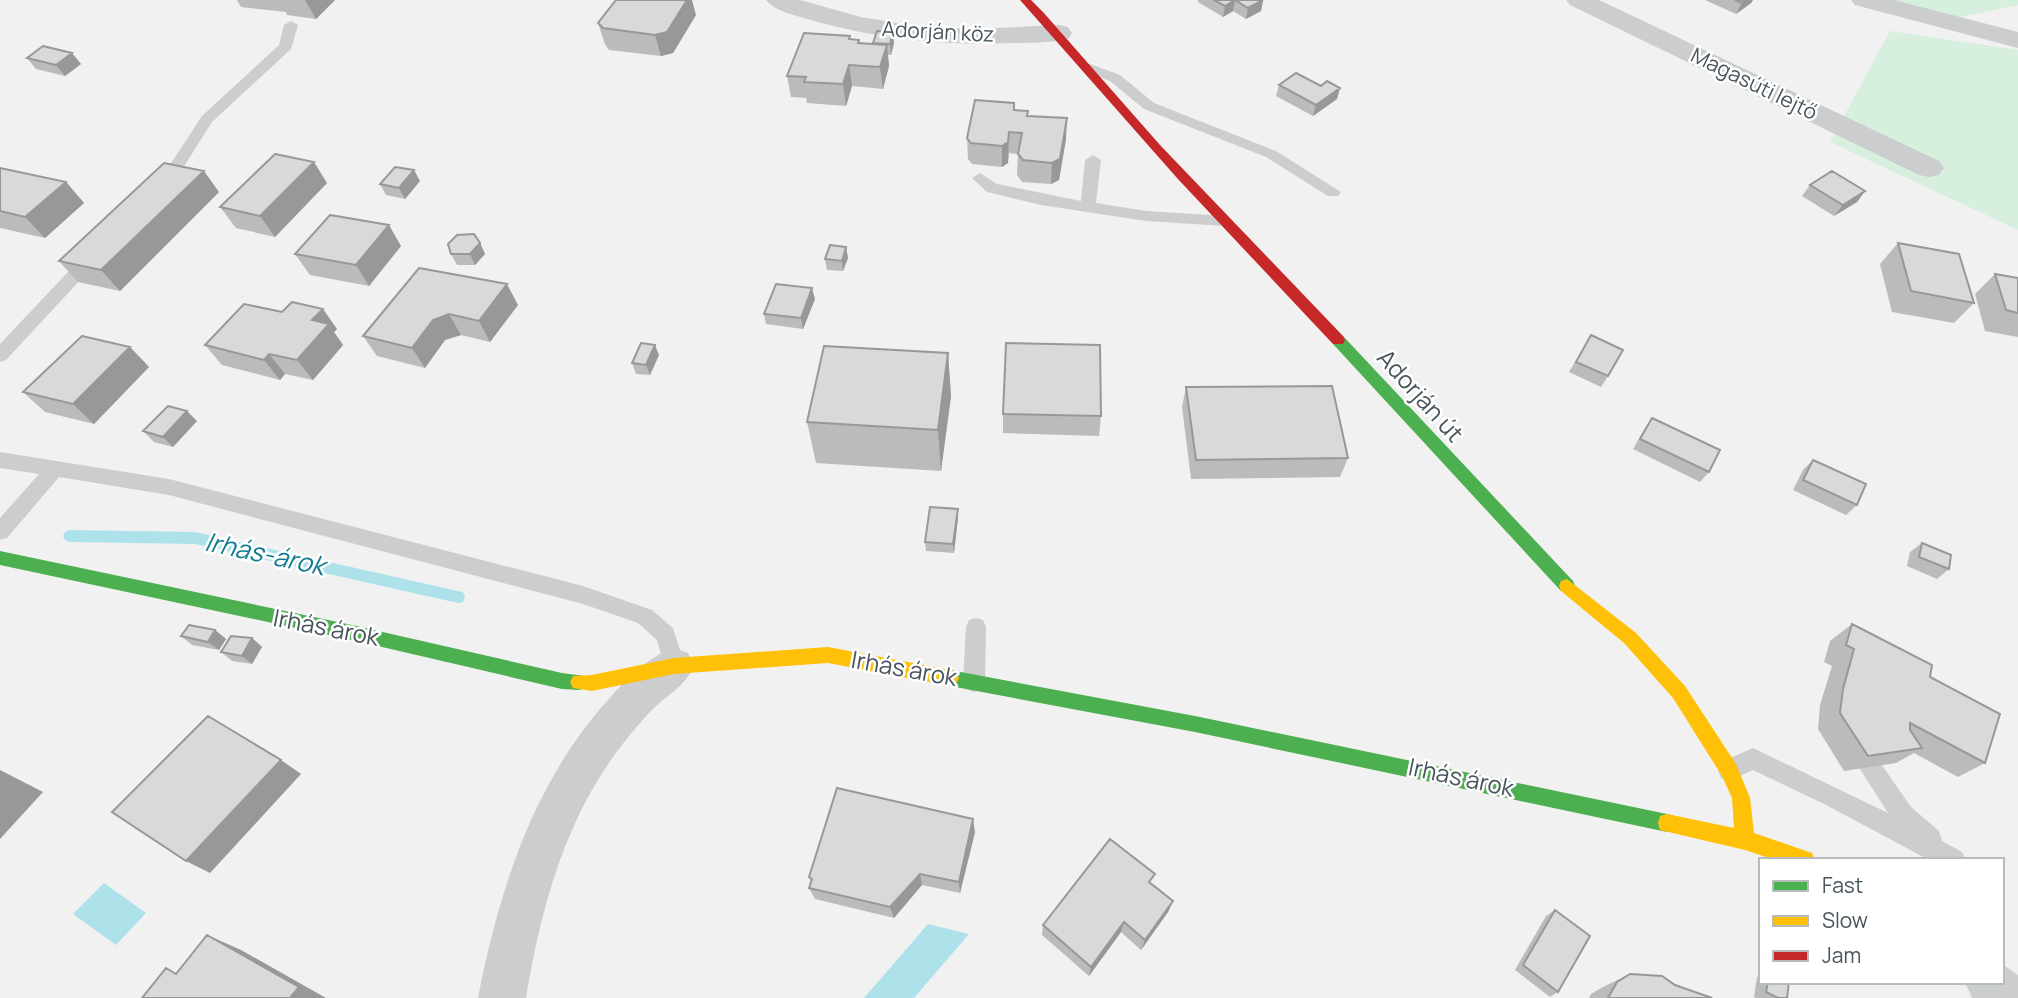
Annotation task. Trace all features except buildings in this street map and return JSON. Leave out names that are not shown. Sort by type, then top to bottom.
[{"type":"street","name":"Adorján köz","points":[[779,0],[857,26],[905,35],[973,38],[1059,33]]},
{"type":"street","name":"Adorján út","points":[[1025,0],[1090,68],[1130,119],[1404,410],[1501,520],[1569,588],[1637,645],[1679,692],[1729,770],[1741,798],[1745,840]]},
{"type":"street","name":"Magasúti lejtő","points":[[1580,0],[1928,168]]},
{"type":"street","points":[[1864,0],[2018,40]]},
{"type":"street","name":"Irhás árok","points":[[0,558],[294,622],[434,649],[562,681],[592,683],[674,666],[828,655],[1223,729],[1745,840],[1799,858]]},
{"type":"street","points":[[502,998],[509,949],[523,898],[550,823],[599,741],[635,699],[674,666]]},
{"type":"street","points":[[1992,984],[2009,998]]},
{"type":"lane","points":[[149,201],[168,182],[206,119],[286,46],[291,25]]},
{"type":"lane","points":[[1090,68],[1115,78],[1149,106],[1271,154],[1332,192]]},
{"type":"lane","points":[[1088,205],[1093,160]]},
{"type":"lane","points":[[980,178],[992,188],[1041,200],[1088,205],[1146,216],[1225,221]]},
{"type":"lane","points":[[0,355],[103,246]]},
{"type":"lane","points":[[0,460],[169,487],[583,595],[645,616],[666,635],[674,666]]},
{"type":"lane","points":[[0,533],[55,469]]},
{"type":"lane","points":[[974,682],[976,627]]},
{"type":"lane","points":[[1729,770],[1753,759],[1836,798],[1951,858]]},
{"type":"lane","points":[[1869,766],[1903,815],[1953,858]]},
{"type":"green space","points":[[1891,0],[2018,0],[2018,5],[1956,18]]},
{"type":"green space","points":[[1890,31],[2018,50],[2018,230],[1830,142]]},
{"type":"water","points":[[104,883],[146,913],[116,945],[73,914]]},
{"type":"water","points":[[928,924],[969,934],[914,998],[864,998]]},
{"type":"waterway","name":"Irhás-árok","points":[[70,536],[195,538],[458,597]]},
{"type":"traffic: fast","points":[[1338,340],[1567,586]]},
{"type":"traffic: fast","points":[[0,558],[562,681],[579,682]]},
{"type":"traffic: fast","points":[[950,678],[1195,724],[1667,823]]},
{"type":"traffic: slow","points":[[1567,586],[1630,638],[1679,692],[1729,770],[1741,798],[1745,840]]},
{"type":"traffic: slow","points":[[579,682],[592,683],[674,666],[828,655],[950,678]]},
{"type":"traffic: slow","points":[[1667,823],[1745,840],[1799,858]]},
{"type":"traffic: jam","points":[[1025,0],[1181,175],[1338,340]]}]
